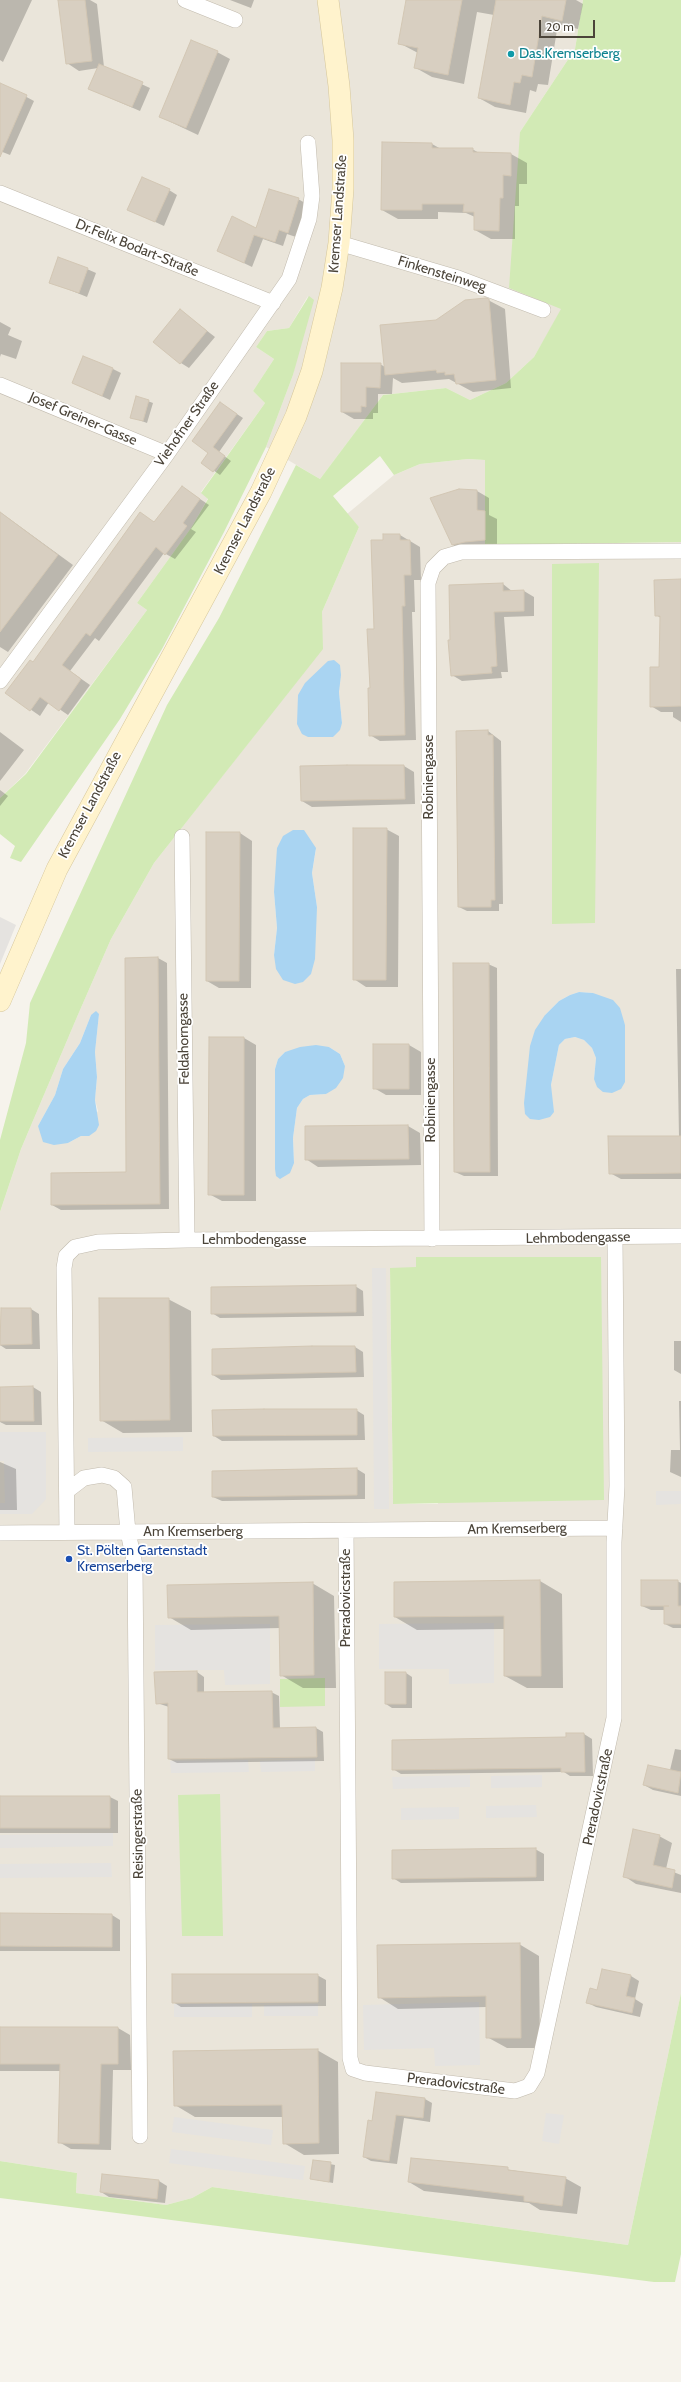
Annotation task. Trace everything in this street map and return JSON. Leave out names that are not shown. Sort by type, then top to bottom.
[{"type":"main road","name":"Kremser Landstraße","points":[[0,1001],[57,869],[129,734],[236,542],[280,452],[312,372],[332,288],[339,243],[343,188],[343,140],[339,86],[328,0]]},
{"type":"street","points":[[184,0],[235,20]]},
{"type":"street","name":"Viehofner Straße","points":[[0,681],[167,454],[274,303],[289,278],[309,219],[312,196],[308,143]]},
{"type":"street","name":"Dr.Felix Bodart-Straße","points":[[0,194],[274,303]]},
{"type":"street","name":"Finkensteinweg","points":[[339,243],[458,278],[544,310]]},
{"type":"street","name":"Josef Greiner-Gasse","points":[[0,385],[167,454]]},
{"type":"street","name":"Robiniengasse","points":[[432,1239],[428,583],[433,568],[444,557],[460,552],[681,551]]},
{"type":"street","name":"Feldahorngasse","points":[[182,837],[187,1240]]},
{"type":"street","name":"Lehmbodengasse","points":[[67,1490],[66,1256],[75,1247],[98,1242],[187,1240],[681,1236]]},
{"type":"street","points":[[615,1237],[617,1486],[615,1528]]},
{"type":"street","name":"Am Kremserberg","points":[[67,1490],[84,1478],[102,1475],[114,1478],[124,1487],[128,1532]]},
{"type":"street","points":[[67,1490],[67,1532]]},
{"type":"street","name":"Am Kremserberg","points":[[0,1533],[615,1528]]},
{"type":"street","name":"Preradovicstraße","points":[[346,1531],[349,2024],[351,2063],[353,2069],[365,2073],[515,2091],[529,2086],[537,2073],[614,1718],[615,1528]]},
{"type":"street","name":"Reisingerstraße","points":[[128,1532],[135,1565],[140,2136]]},
{"type":"shaded area","points":[[0,0],[583,0],[575,49],[520,132],[562,309],[534,357],[506,383],[470,400],[446,388],[383,395],[320,479],[266,447],[293,375],[308,296],[289,328],[267,331],[256,347],[274,359],[253,391],[265,403],[201,492],[208,498],[191,528],[137,603],[147,610],[25,774],[0,798]]},
{"type":"shaded area","points":[[468,459],[485,460],[486,545],[681,542],[681,1993],[628,2245],[212,2187],[192,2198],[166,2205],[76,2193],[77,2173],[0,2161],[0,1212],[21,1149],[111,939],[154,863],[322,649],[322,612],[359,527],[347,514],[394,475],[420,464]],"holes":[[[341,675],[339,692],[342,723],[333,737]],[[316,849],[312,873],[317,907],[274,955],[277,928],[274,892]],[[579,992],[593,993],[625,1025],[624,1052],[594,1079],[596,1058],[592,1048],[584,1040],[575,1037],[565,1039],[559,1045],[551,1085],[545,1015],[559,1001]],[[99,1014],[95,1052],[97,1077],[95,1100],[98,1111],[81,1136],[68,1143],[38,1126],[55,1095],[63,1069],[80,1043],[91,1015]],[[329,1047],[340,1054],[345,1066],[326,1094],[310,1095],[303,1099],[297,1108],[293,1138],[294,1163],[276,1110],[275,1069],[278,1059],[285,1052]],[[390,1268],[438,1504],[393,1504]]]},
{"type":"shaded area","points":[[0,917],[16,925],[0,964]]},
{"type":"shaded area","points":[[372,1268],[386,1268],[389,1509],[374,1509]]},
{"type":"shaded area","points":[[0,1432],[46,1432],[46,1499],[32,1514],[0,1514],[0,1503],[5,1503],[4,1461],[0,1461]]},
{"type":"shaded area","points":[[183,1437],[183,1451],[88,1452],[88,1438]]},
{"type":"shaded area","points":[[656,1491],[681,1491],[681,1504],[656,1505]]},
{"type":"shaded area","points":[[494,1623],[494,1683],[449,1684],[449,1669],[379,1669],[379,1624]]},
{"type":"shaded area","points":[[270,1624],[270,1684],[225,1685],[224,1670],[155,1670],[155,1625]]},
{"type":"shaded area","points":[[315,1759],[315,1771],[261,1772],[260,1761]]},
{"type":"shaded area","points":[[248,1760],[249,1772],[171,1773],[170,1761]]},
{"type":"shaded area","points":[[470,1775],[470,1787],[393,1789],[392,1777]]},
{"type":"shaded area","points":[[542,1775],[542,1787],[491,1788],[491,1776]]},
{"type":"shaded area","points":[[536,1805],[537,1817],[486,1818],[486,1806]]},
{"type":"shaded area","points":[[459,1807],[459,1819],[401,1820],[401,1808]]},
{"type":"shaded area","points":[[113,1833],[113,1846],[0,1848],[0,1835]]},
{"type":"shaded area","points":[[111,1863],[112,1877],[0,1878],[0,1864]]},
{"type":"shaded area","points":[[479,2002],[480,2065],[435,2066],[434,2048],[364,2050],[363,2005]]},
{"type":"shaded area","points":[[174,2004],[252,2004],[252,2017],[174,2017]]},
{"type":"shaded area","points":[[318,2004],[318,2016],[264,2016],[264,2005]]},
{"type":"shaded area","points":[[546,2113],[564,2115],[559,2144],[542,2141]]},
{"type":"shaded area","points":[[174,2117],[273,2130],[271,2145],[172,2132]]},
{"type":"shaded area","points":[[171,2149],[305,2166],[303,2180],[169,2163]]},
{"type":"green space","points":[[583,0],[681,0],[681,542],[485,545],[485,460],[468,459],[420,464],[394,475],[380,456],[333,496],[359,527],[322,612],[323,649],[154,863],[111,939],[21,1149],[0,1212],[0,1140],[26,1043],[30,1003],[167,705],[219,618],[296,465],[320,479],[383,395],[446,388],[470,400],[506,383],[534,357],[561,309],[509,288],[520,132],[575,49]]},
{"type":"green space","points":[[309,296],[314,300],[293,375],[266,447],[224,532],[162,649],[120,719],[21,862],[10,858],[15,846],[0,834],[0,798],[26,774],[147,610],[137,603],[191,528],[208,499],[201,493],[265,403],[253,391],[274,359],[256,347],[267,331],[289,328]]},
{"type":"green space","points":[[599,563],[595,923],[552,924],[552,564]]},
{"type":"green space","points":[[416,1257],[601,1257],[604,1500],[393,1504],[390,1268],[416,1267]]},
{"type":"green space","points":[[325,1678],[325,1706],[280,1707],[280,1679]]},
{"type":"green space","points":[[220,1794],[223,1936],[182,1936],[178,1795]]},
{"type":"green space","points":[[681,1993],[681,2254],[675,2282],[654,2282],[0,2198],[0,2161],[77,2173],[76,2193],[166,2205],[192,2198],[212,2187],[628,2245]]},
{"type":"water","points":[[334,660],[340,665],[341,675],[339,692],[342,723],[340,730],[333,737],[308,737],[302,734],[297,724],[298,695],[305,683],[328,661]]},
{"type":"water","points":[[293,830],[304,830],[316,848],[312,873],[317,907],[315,959],[311,974],[303,982],[295,984],[283,980],[276,969],[274,955],[277,928],[274,892],[277,848],[283,836]]},
{"type":"water","points":[[579,992],[593,993],[613,1000],[620,1008],[625,1025],[625,1082],[621,1089],[612,1093],[603,1092],[597,1087],[594,1079],[596,1058],[592,1048],[584,1040],[575,1037],[565,1039],[559,1045],[551,1085],[554,1112],[550,1117],[539,1120],[530,1119],[525,1114],[524,1103],[530,1046],[535,1030],[545,1015],[559,1001]]},
{"type":"water","points":[[96,1011],[99,1014],[95,1052],[97,1077],[95,1100],[99,1125],[96,1131],[89,1136],[81,1136],[68,1143],[54,1145],[43,1142],[38,1126],[55,1095],[63,1069],[80,1043],[91,1015]]},
{"type":"water","points":[[316,1045],[329,1047],[340,1054],[345,1066],[343,1078],[336,1088],[326,1094],[310,1095],[303,1099],[297,1108],[293,1138],[294,1163],[290,1173],[280,1179],[276,1176],[275,1169],[275,1069],[278,1059],[285,1052],[300,1047]]},
{"type":"building","points":[[58,0],[85,0],[92,61],[66,64]]},
{"type":"building","points":[[406,0],[462,0],[448,75],[414,68],[418,48],[398,44]]},
{"type":"building","points":[[496,0],[566,0],[562,21],[542,16],[532,77],[522,75],[520,83],[514,82],[510,105],[478,98]]},
{"type":"building","points":[[191,40],[218,51],[186,128],[159,117]]},
{"type":"building","points":[[99,64],[143,82],[132,107],[88,89]]},
{"type":"building","points":[[0,83],[27,95],[0,157]]},
{"type":"building","points":[[382,142],[432,143],[432,148],[473,148],[473,152],[511,153],[511,176],[503,175],[503,198],[500,198],[499,231],[474,230],[474,212],[463,212],[464,204],[422,204],[422,210],[381,210]]},
{"type":"building","points":[[142,177],[170,189],[155,222],[127,210]]},
{"type":"building","points":[[269,189],[299,198],[288,233],[279,230],[275,242],[254,235],[244,263],[217,251],[232,216],[256,228]]},
{"type":"building","points":[[58,257],[88,268],[79,293],[49,283]]},
{"type":"building","points":[[489,299],[496,380],[456,384],[454,374],[445,375],[445,372],[437,373],[436,370],[385,375],[380,325],[436,320],[465,300]]},
{"type":"building","points":[[180,309],[207,331],[180,364],[153,342]]},
{"type":"building","points":[[83,356],[113,368],[102,396],[72,383]]},
{"type":"building","points":[[341,363],[381,363],[380,388],[366,387],[366,407],[361,406],[361,412],[341,412]]},
{"type":"building","points":[[136,396],[149,400],[143,421],[130,418]]},
{"type":"building","points":[[220,402],[237,414],[213,447],[225,456],[213,472],[201,463],[208,453],[192,441]]},
{"type":"building","points":[[182,486],[200,499],[183,523],[187,526],[165,555],[156,547],[90,636],[86,633],[62,665],[81,679],[59,711],[40,697],[30,711],[5,693],[30,660],[33,662],[140,512],[154,522]]},
{"type":"building","points":[[459,489],[477,490],[477,510],[485,511],[485,540],[452,545],[430,498]]},
{"type":"building","points":[[0,512],[58,555],[0,632]]},
{"type":"building","points":[[383,534],[400,534],[400,540],[410,540],[411,575],[404,575],[405,606],[402,606],[405,735],[369,736],[368,688],[370,688],[367,629],[374,629],[371,540],[383,540]]},
{"type":"building","points":[[681,579],[681,706],[650,707],[650,667],[659,667],[660,616],[655,616],[654,580]]},
{"type":"building","points":[[503,583],[503,591],[524,590],[524,611],[494,612],[497,666],[491,667],[492,673],[451,676],[448,640],[450,640],[449,585]]},
{"type":"building","points":[[488,730],[488,735],[493,735],[495,900],[491,900],[491,907],[458,907],[456,731]]},
{"type":"building","points":[[404,765],[405,799],[301,801],[300,766]]},
{"type":"building","points":[[353,828],[387,828],[386,980],[353,980]]},
{"type":"building","points":[[206,832],[240,832],[239,981],[206,981]]},
{"type":"building","points":[[158,957],[160,1204],[51,1205],[51,1173],[126,1172],[125,958]]},
{"type":"building","points":[[453,963],[489,963],[490,1172],[454,1172]]},
{"type":"building","points":[[209,1037],[244,1037],[244,1195],[208,1195]]},
{"type":"building","points":[[373,1044],[409,1044],[409,1089],[373,1089]]},
{"type":"building","points":[[408,1125],[409,1159],[305,1160],[305,1126]]},
{"type":"building","points":[[608,1136],[681,1136],[681,1173],[609,1174]]},
{"type":"building","points":[[356,1285],[356,1312],[211,1314],[211,1287]]},
{"type":"building","points":[[99,1298],[169,1298],[170,1420],[100,1421]]},
{"type":"building","points":[[1,1308],[31,1308],[32,1344],[0,1345]]},
{"type":"building","points":[[355,1346],[356,1372],[212,1375],[212,1349]]},
{"type":"building","points":[[33,1386],[34,1421],[0,1421],[0,1387]]},
{"type":"building","points":[[357,1409],[357,1435],[213,1436],[212,1410]]},
{"type":"building","points":[[357,1468],[357,1495],[212,1497],[212,1471]]},
{"type":"building","points":[[540,1580],[541,1676],[504,1676],[504,1616],[394,1617],[394,1582]]},
{"type":"building","points":[[641,1580],[678,1580],[678,1606],[681,1606],[681,1624],[664,1624],[664,1606],[641,1606]]},
{"type":"building","points":[[313,1582],[314,1675],[280,1676],[279,1616],[168,1618],[167,1585]]},
{"type":"building","points":[[197,1671],[197,1692],[272,1691],[273,1728],[316,1727],[317,1757],[168,1759],[168,1703],[156,1704],[154,1672]]},
{"type":"building","points":[[385,1672],[406,1672],[406,1704],[385,1704]]},
{"type":"building","points":[[566,1733],[584,1733],[585,1772],[561,1772],[561,1768],[392,1770],[392,1740],[566,1737]]},
{"type":"building","points":[[648,1765],[681,1772],[678,1793],[643,1785]]},
{"type":"building","points":[[0,1796],[110,1796],[110,1828],[0,1828]]},
{"type":"building","points":[[633,1829],[660,1835],[653,1865],[675,1870],[672,1888],[623,1877]]},
{"type":"building","points":[[536,1848],[536,1877],[392,1879],[392,1850]]},
{"type":"building","points":[[0,1913],[112,1914],[112,1947],[0,1946]]},
{"type":"building","points":[[520,1943],[521,2038],[486,2038],[486,1996],[378,1998],[377,1945]]},
{"type":"building","points":[[602,1969],[631,1975],[626,1996],[635,1998],[632,2013],[586,2003],[590,1988],[597,1990]]},
{"type":"building","points":[[172,1974],[318,1974],[318,2002],[172,2003]]},
{"type":"building","points":[[0,2027],[118,2027],[118,2064],[101,2064],[99,2144],[58,2143],[60,2064],[0,2064]]},
{"type":"building","points":[[318,2049],[319,2143],[283,2144],[282,2105],[174,2106],[173,2051]]},
{"type":"building","points":[[376,2092],[425,2098],[423,2118],[396,2115],[389,2161],[363,2157],[368,2120],[372,2121]]},
{"type":"building","points":[[411,2158],[508,2167],[508,2170],[566,2177],[562,2206],[524,2201],[524,2196],[408,2182]]},
{"type":"building","points":[[313,2160],[331,2162],[329,2182],[310,2179]]},
{"type":"building","points":[[102,2174],[159,2180],[157,2199],[100,2192]]},
{"type":"place","name":"Das.Kremserberg","points":[[511,54]]},
{"type":"place","name":"St. Pölten Gartenstadt Kremserberg","points":[[69,1559]]}]
